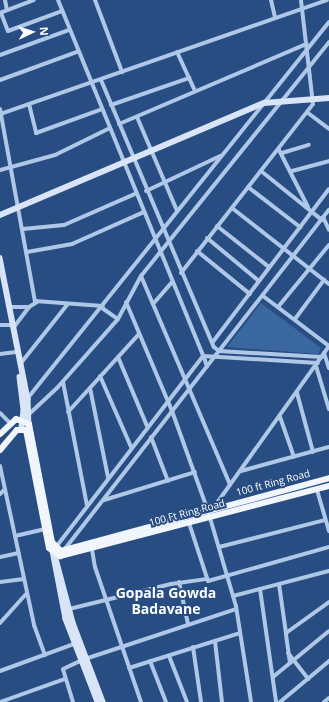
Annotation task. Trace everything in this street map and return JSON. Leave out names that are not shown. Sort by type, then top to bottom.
[{"type":"main road","points":[[0,215],[264,103],[314,98],[329,99]]},
{"type":"main road","points":[[0,258],[26,400]]},
{"type":"main road","points":[[0,274],[21,363],[26,400],[26,417],[22,428],[15,433],[0,450]]},
{"type":"main road","points":[[0,434],[16,419],[26,417]]},
{"type":"main road","points":[[26,417],[29,424],[69,609],[98,702]]},
{"type":"main road","points":[[29,424],[27,433],[45,528],[57,550],[74,644],[84,659],[103,702]]},
{"type":"main road","points":[[22,428],[27,433]]},
{"type":"main road","name":"100 ft Ring Road","points":[[57,550],[210,513],[329,478]]},
{"type":"main road","name":"100 Ft Ring Road","points":[[57,550],[68,555],[189,523],[210,513],[317,490],[329,486]]},
{"type":"street","points":[[5,0],[7,10]]},
{"type":"street","points":[[34,0],[0,13],[8,31],[62,11]]},
{"type":"street","points":[[58,0],[100,110],[144,212],[207,367]]},
{"type":"street","points":[[95,0],[122,72]]},
{"type":"street","points":[[271,0],[275,18]]},
{"type":"street","points":[[181,273],[261,171],[280,152],[308,113],[314,98],[301,0]]},
{"type":"street","points":[[37,302],[0,112],[101,80],[327,0]]},
{"type":"street","points":[[26,400],[264,103],[307,46],[329,22]]},
{"type":"street","points":[[0,55],[69,30]]},
{"type":"street","points":[[26,417],[63,382],[118,319],[141,276],[160,251],[329,42]]},
{"type":"street","points":[[118,124],[307,46]]},
{"type":"street","points":[[0,80],[77,52]]},
{"type":"street","points":[[177,52],[195,91]]},
{"type":"street","points":[[111,105],[189,78]]},
{"type":"street","points":[[101,80],[132,158],[212,343],[219,351],[323,355]]},
{"type":"street","points":[[29,104],[36,133],[100,110]]},
{"type":"street","points":[[308,113],[329,129]]},
{"type":"street","points":[[137,116],[177,211]]},
{"type":"street","points":[[0,170],[55,154],[108,129]]},
{"type":"street","points":[[280,152],[310,146]]},
{"type":"street","points":[[280,152],[292,171],[308,207]]},
{"type":"street","points":[[146,191],[220,156]]},
{"type":"street","points":[[292,171],[329,161]]},
{"type":"street","points":[[261,171],[313,211],[322,219],[329,230]]},
{"type":"street","points":[[248,187],[300,227]]},
{"type":"street","points":[[212,343],[329,189]]},
{"type":"street","points":[[23,229],[64,225],[135,194]]},
{"type":"street","points":[[232,208],[329,284]]},
{"type":"street","points":[[57,550],[104,500],[151,437],[329,210]]},
{"type":"street","points":[[27,252],[72,244],[144,212]]},
{"type":"street","points":[[217,226],[269,267]]},
{"type":"street","points":[[207,238],[259,281]]},
{"type":"street","points":[[278,307],[329,245]]},
{"type":"street","points":[[197,251],[250,294]]},
{"type":"street","points":[[141,276],[230,485]]},
{"type":"street","points":[[294,319],[324,280]]},
{"type":"street","points":[[153,304],[172,282]]},
{"type":"street","points":[[210,513],[280,417],[329,346],[263,296]]},
{"type":"street","points":[[0,325],[12,326],[29,307],[37,302],[102,307],[118,319]]},
{"type":"street","points":[[126,302],[172,411],[210,513],[236,609],[251,702]]},
{"type":"street","points":[[21,363],[68,305]]},
{"type":"street","points":[[10,307],[29,307]]},
{"type":"street","points":[[68,412],[139,334]]},
{"type":"street","points":[[0,354],[16,352]]},
{"type":"street","points":[[323,355],[329,368]]},
{"type":"street","points":[[203,356],[317,365]]},
{"type":"street","points":[[57,550],[87,505],[130,447],[203,356]]},
{"type":"street","points":[[118,357],[147,426]]},
{"type":"street","points":[[317,365],[329,409]]},
{"type":"street","points":[[100,376],[130,447]]},
{"type":"street","points":[[63,382],[87,505]]},
{"type":"street","points":[[90,388],[108,477]]},
{"type":"street","points":[[297,393],[313,452]]},
{"type":"street","points":[[0,413],[10,423]]},
{"type":"street","points":[[280,417],[294,457]]},
{"type":"street","points":[[151,437],[168,481]]},
{"type":"street","points":[[241,471],[329,447]]},
{"type":"street","points":[[245,465],[251,468]]},
{"type":"street","points":[[0,466],[27,593],[45,655]]},
{"type":"street","points":[[104,500],[195,472]]},
{"type":"street","points":[[0,494],[5,488]]},
{"type":"street","points":[[317,490],[329,531]]},
{"type":"street","points":[[219,548],[325,520]]},
{"type":"street","points":[[189,523],[206,579]]},
{"type":"street","points":[[15,536],[45,528]]},
{"type":"street","points":[[69,609],[179,582],[206,579],[209,581],[329,548]]},
{"type":"street","points":[[92,549],[94,567],[107,599],[141,702]]},
{"type":"street","points":[[0,557],[19,553]]},
{"type":"street","points":[[233,596],[329,571]]},
{"type":"street","points":[[0,582],[24,579]]},
{"type":"street","points":[[179,582],[188,624]]},
{"type":"street","points":[[279,584],[290,663]]},
{"type":"street","points":[[260,589],[276,702]]},
{"type":"street","points":[[0,623],[27,593]]},
{"type":"street","points":[[286,633],[329,602]]},
{"type":"street","points":[[73,702],[63,669],[84,659],[236,609]]},
{"type":"street","points":[[273,677],[329,631]]},
{"type":"street","points":[[129,668],[240,633]]},
{"type":"street","points":[[214,641],[222,702]]},
{"type":"street","points":[[0,671],[74,644]]},
{"type":"street","points":[[194,647],[201,702]]},
{"type":"street","points":[[288,653],[295,659],[308,679]]},
{"type":"street","points":[[169,656],[187,702]]},
{"type":"street","points":[[150,661],[166,702]]},
{"type":"street","points":[[280,702],[329,661]]},
{"type":"street","points":[[0,702],[65,679]]},
{"type":"street","points":[[324,702],[329,698]]},
{"type":"shaded area","points":[[261,303],[321,348],[318,354],[227,347]]},
{"type":"district","name":"Gopala Gowda Badavane","points":[[166,602]]}]
